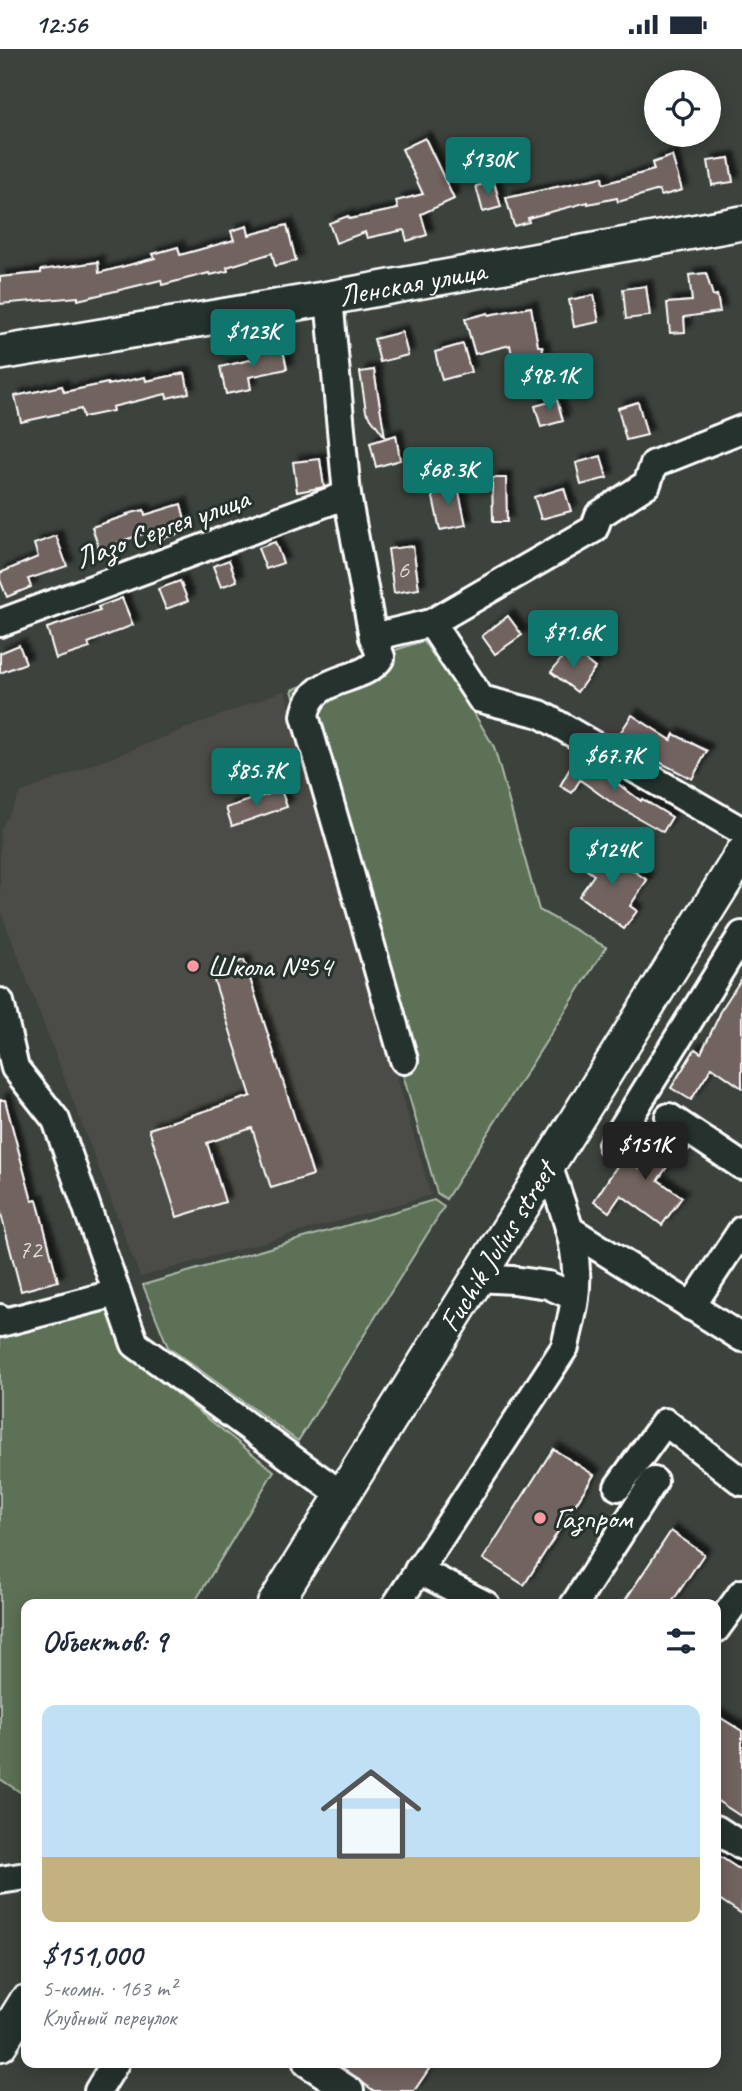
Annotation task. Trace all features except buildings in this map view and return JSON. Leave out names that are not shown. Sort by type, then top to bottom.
[{"type":"main road","name":"Ленская улица","points":[[0,353],[329,298],[742,223]]},
{"type":"main road","name":"Fuchik Julius street","points":[[278,1599],[742,854]]},
{"type":"main road","points":[[0,2044],[21,2010]]},
{"type":"street","points":[[329,298],[347,495],[373,637],[381,657],[375,666],[328,683],[307,706],[305,716],[404,1060]]},
{"type":"street","points":[[373,637],[431,623],[594,529],[599,515],[647,484],[654,464],[742,429]]},
{"type":"street","name":"Лазо Сергея улица","points":[[0,623],[347,495]]},
{"type":"street","points":[[431,623],[481,699],[540,714],[742,831]]},
{"type":"street","points":[[612,1145],[742,935]]},
{"type":"street","points":[[0,1002],[8,1072],[56,1120],[135,1344],[342,1495]]},
{"type":"street","points":[[669,1118],[742,1166]]},
{"type":"street","points":[[400,1599],[565,1347],[575,1297],[577,1270],[569,1229],[548,1165]]},
{"type":"street","points":[[569,1229],[742,1338]]},
{"type":"street","points":[[691,1307],[742,1230]]},
{"type":"street","points":[[477,1278],[548,1285],[575,1297]]},
{"type":"street","points":[[0,1318],[1,1323],[117,1293]]},
{"type":"street","points":[[618,1487],[664,1422],[742,1482]]},
{"type":"street","points":[[578,1599],[654,1482]]},
{"type":"street","points":[[418,1570],[474,1599]]},
{"type":"street","points":[[721,1622],[742,1593]]},
{"type":"street","points":[[721,1832],[742,1846]]},
{"type":"street","points":[[0,1879],[21,1877]]},
{"type":"street","points":[[98,2091],[111,2068]]},
{"type":"street","points":[[315,2068],[350,2091]]},
{"type":"shaded area","name":"Школа №54","points":[[285,690],[431,1195],[140,1277],[0,909],[0,831],[20,793]]},
{"type":"green space","points":[[423,641],[471,708],[494,747],[539,910],[606,947],[446,1199],[437,1193],[292,690],[362,661]]},
{"type":"green space","points":[[434,1200],[444,1207],[298,1441],[168,1347],[143,1285]]},
{"type":"green space","points":[[110,1306],[125,1353],[274,1471],[197,1599],[21,1599],[21,1793],[0,1779],[0,1337]]},
{"type":"place","name":"Школа №54","points":[[193,966]]},
{"type":"place","name":"Газпром","points":[[540,1518]]}]
